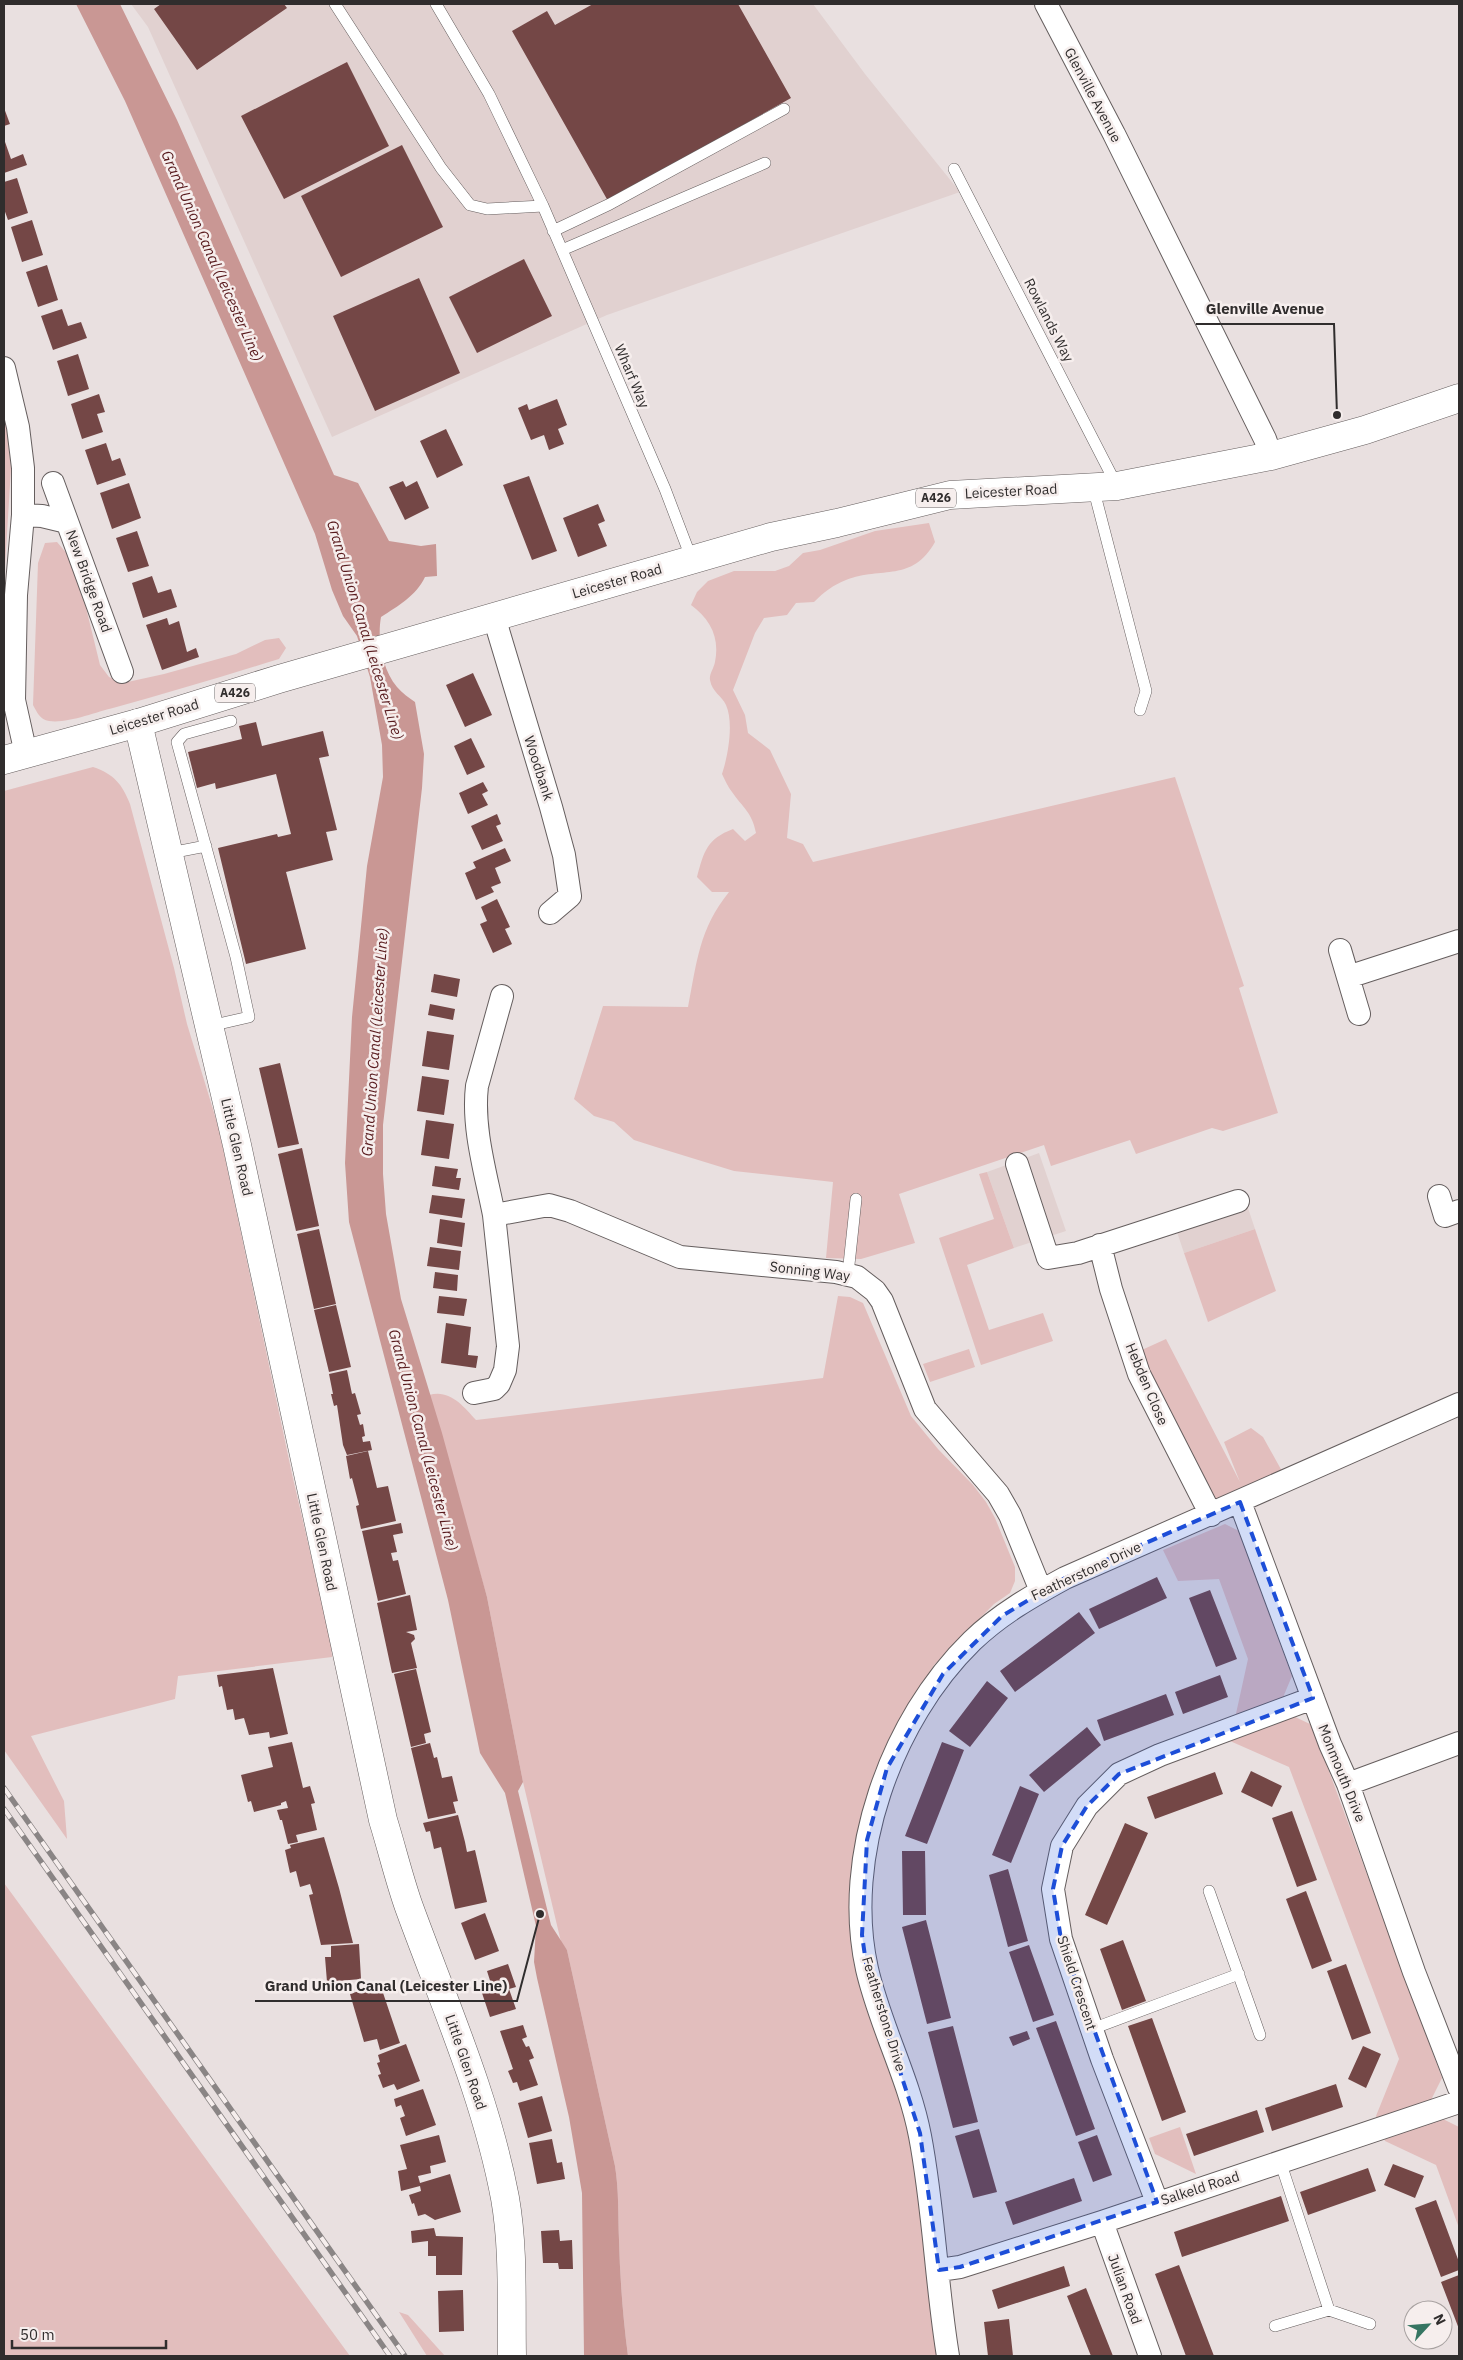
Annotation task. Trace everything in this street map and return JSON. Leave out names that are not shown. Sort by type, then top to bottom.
[{"type":"main road","name":"Leicester Road","points":[[15,757],[138,723],[494,616],[771,537],[837,523],[950,494],[1105,487],[1271,456],[1364,430],[1459,398]]},
{"type":"main road","name":"Little Glen Road","points":[[138,723],[210,1026],[383,1820],[408,1905],[467,2059],[492,2141],[505,2200],[510,2252],[512,2356]]},
{"type":"street","name":"Glenville Avenue","points":[[1046,4],[1114,134],[1265,439],[1271,456]]},
{"type":"street","points":[[4,368],[18,427],[23,468],[23,515],[16,595],[15,757]]},
{"type":"street","name":"New Bridge Road","points":[[53,483],[67,522],[101,643],[122,672]]},
{"type":"street","name":"New Bridge Road","points":[[23,515],[42,516],[67,522]]},
{"type":"street","name":"Woodbank","points":[[494,616],[564,855],[570,896],[550,913]]},
{"type":"street","points":[[1348,977],[1459,941]]},
{"type":"street","points":[[1340,950],[1359,1014]]},
{"type":"street","points":[[474,1393],[494,1389],[498,1384],[505,1370],[508,1346],[494,1215],[484,1162],[476,1101],[477,1086],[502,996]]},
{"type":"street","points":[[1017,1164],[1048,1258],[1071,1255],[1238,1201]]},
{"type":"street","points":[[1439,1196],[1445,1216],[1459,1211]]},
{"type":"street","name":"Sonning Way","points":[[494,1215],[549,1205],[680,1258],[848,1274],[867,1284],[882,1300],[925,1409],[998,1494],[1010,1515],[1041,1591]]},
{"type":"street","name":"Hebden Close","points":[[1100,1245],[1111,1289],[1139,1374],[1211,1515]]},
{"type":"street","name":"Featherstone Drive","points":[[948,2356],[939,2270],[920,2133],[868,1970],[862,1934],[867,1840],[887,1768],[923,1702],[943,1674],[972,1642],[1008,1611],[1065,1578],[1459,1404]]},
{"type":"street","name":"Monmouth Drive","points":[[1240,1502],[1330,1744],[1348,1784],[1414,1972],[1451,2042],[1459,2088]]},
{"type":"street","name":"Shield Crescent","points":[[1157,2202],[1092,2029],[1061,1939],[1053,1889],[1062,1846],[1087,1806],[1119,1774],[1160,1755],[1313,1698]]},
{"type":"street","points":[[1348,1784],[1459,1743]]},
{"type":"street","name":"Salkeld Road","points":[[939,2270],[960,2267],[1102,2222],[1459,2102]]},
{"type":"street","name":"Julian Road","points":[[1102,2222],[1150,2356]]},
{"type":"lane","points":[[335,4],[441,168],[470,205],[488,209],[543,206]]},
{"type":"lane","name":"Wharf Way","points":[[436,4],[489,94],[543,206],[665,489],[692,560]]},
{"type":"lane","points":[[554,231],[610,204],[784,109]]},
{"type":"lane","points":[[562,250],[765,163]]},
{"type":"lane","name":"Rowlands Way","points":[[954,169],[1105,487],[1146,691],[1140,710]]},
{"type":"lane","points":[[210,1026],[249,1017],[236,957],[177,742],[184,734],[231,721]]},
{"type":"lane","points":[[170,853],[206,846]]},
{"type":"lane","points":[[848,1274],[856,1199]]},
{"type":"lane","points":[[1209,1890],[1260,2035]]},
{"type":"lane","points":[[1092,2029],[1239,1974]]},
{"type":"lane","points":[[1280,2161],[1329,2310]]},
{"type":"lane","points":[[1275,2326],[1329,2310],[1370,2324]]},
{"type":"highlighted area","points":[[1240,1502],[1313,1698],[1119,1774],[1087,1806],[1062,1846],[1053,1889],[1061,1939],[1157,2202],[960,2267],[939,2270],[920,2133],[867,1970],[862,1935],[867,1840],[887,1768],[943,1674],[1002,1616],[1065,1578]]},
{"type":"shaded area","points":[[131,4],[813,4],[865,74],[960,192],[607,315],[332,437],[148,27]]},
{"type":"shaded area","points":[[4,401],[11,468],[4,583]]},
{"type":"shaded area","points":[[929,523],[935,542],[926,555],[916,563],[895,571],[859,576],[841,582],[829,589],[814,602],[796,603],[787,615],[764,618],[755,633],[733,690],[745,715],[748,733],[770,750],[791,794],[787,838],[803,844],[813,862],[1175,777],[1244,986],[1239,988],[1278,1113],[1223,1131],[1212,1128],[1136,1154],[1130,1140],[1051,1166],[1044,1145],[899,1194],[915,1243],[861,1259],[826,1258],[833,1182],[734,1171],[634,1140],[614,1122],[594,1116],[574,1099],[603,1006],[688,1007],[697,961],[705,933],[711,919],[729,892],[712,892],[697,877],[702,860],[712,842],[724,833],[733,829],[745,841],[756,833],[750,815],[731,790],[722,774],[728,749],[730,721],[726,705],[711,684],[710,676],[716,653],[715,637],[703,616],[691,605],[697,592],[708,581],[734,571],[775,571],[789,566],[803,553],[820,550],[875,531]]},
{"type":"shaded area","points":[[57,542],[69,556],[78,575],[100,665],[109,677],[123,683],[164,674],[236,654],[265,640],[279,638],[286,648],[279,659],[217,678],[81,717],[64,721],[43,719],[33,705],[38,563],[45,543]]},
{"type":"shaded area","points":[[93,767],[107,773],[120,785],[130,804],[187,1024],[219,1129],[292,1474],[331,1642],[332,1657],[178,1676],[175,1699],[31,1736],[64,1801],[67,1839],[4,1750],[4,791]]},
{"type":"shaded area","points":[[1039,1153],[1066,1231],[1014,1248],[987,1172]]},
{"type":"shaded area","points":[[987,1172],[1014,1248],[967,1265],[989,1330],[1043,1313],[1053,1341],[981,1365],[939,1238],[994,1219],[979,1174]]},
{"type":"shaded area","points":[[1242,1190],[1255,1229],[1184,1253],[1171,1214]]},
{"type":"shaded area","points":[[1255,1229],[1276,1291],[1208,1322],[1184,1253]]},
{"type":"shaded area","points":[[838,1296],[850,1297],[863,1303],[911,1416],[986,1502],[995,1518],[1015,1567],[1015,1581],[1010,1593],[994,1604],[934,1665],[875,1770],[852,1885],[909,2132],[921,2205],[938,2356],[628,2356],[619,2255],[618,2194],[615,2166],[567,1950],[561,1942],[523,1782],[487,1597],[429,1395],[443,1394],[456,1400],[476,1420],[823,1378]]},
{"type":"shaded area","points":[[1166,1339],[1240,1482],[1224,1442],[1251,1428],[1263,1437],[1283,1473],[1211,1515],[1133,1354]]},
{"type":"shaded area","points":[[969,1349],[975,1367],[930,1382],[923,1364]]},
{"type":"shaded area","points":[[1225,1524],[1239,1531],[1292,1676],[1284,1695],[1291,1715],[1312,1725],[1442,2078],[1432,2098],[1441,2118],[1459,2127],[1459,2228],[1436,2165],[1385,2141],[1376,2116],[1399,2059],[1289,1767],[1230,1741],[1248,1659],[1219,1579],[1178,1581],[1163,1550]]},
{"type":"shaded area","points":[[4,1883],[350,2356],[4,2356]]},
{"type":"shaded area","points":[[1180,2127],[1196,2174],[1155,2154],[1149,2138]]},
{"type":"shaded area","points":[[399,2312],[408,2315],[445,2356],[427,2356]]},
{"type":"water","points":[[76,4],[120,4],[177,120],[334,475],[358,483],[389,541],[421,546],[436,544],[437,576],[425,577],[412,595],[381,617],[380,626],[380,644],[388,672],[399,689],[415,702],[424,754],[422,788],[383,1125],[383,1174],[386,1214],[401,1299],[442,1433],[487,1597],[523,1782],[518,1791],[551,1925],[567,1950],[615,2166],[618,2194],[619,2255],[628,2356],[584,2356],[582,2193],[569,2117],[534,1962],[536,1926],[505,1793],[480,1753],[448,1600],[349,1222],[345,1163],[352,1017],[367,866],[383,777],[382,745],[370,677],[357,636],[343,616],[332,590],[315,534],[298,495],[125,101]]},
{"type":"building","points":[[161,4],[284,4],[287,8],[197,70],[154,9]]},
{"type":"building","points":[[593,4],[738,4],[791,98],[608,201],[512,31],[547,11],[555,25]]},
{"type":"building","points":[[347,62],[389,146],[284,199],[241,116]]},
{"type":"building","points":[[4,108],[10,124],[4,126]]},
{"type":"building","points":[[4,139],[11,159],[23,154],[27,165],[4,173]]},
{"type":"building","points":[[402,145],[443,227],[341,277],[301,196]]},
{"type":"building","points":[[17,178],[28,213],[8,220],[4,209],[4,182]]},
{"type":"building","points":[[32,220],[43,255],[22,262],[11,227]]},
{"type":"building","points":[[524,259],[552,316],[477,353],[449,297]]},
{"type":"building","points":[[47,265],[58,300],[38,307],[26,272]]},
{"type":"building","points":[[419,278],[460,373],[375,411],[333,316]]},
{"type":"building","points":[[62,309],[68,326],[81,322],[87,338],[53,350],[41,316]]},
{"type":"building","points":[[78,354],[89,389],[68,396],[57,361]]},
{"type":"building","points":[[99,394],[105,412],[97,414],[103,432],[82,439],[71,404]]},
{"type":"building","points":[[557,399],[567,425],[558,429],[564,444],[549,450],[544,435],[531,440],[518,408],[527,404],[529,410]]},
{"type":"building","points":[[446,429],[463,465],[437,478],[420,441]]},
{"type":"building","points":[[106,443],[112,461],[120,458],[126,475],[97,485],[85,450]]},
{"type":"building","points":[[529,476],[557,551],[532,560],[503,485]]},
{"type":"building","points":[[403,481],[406,487],[417,481],[429,508],[405,520],[389,487]]},
{"type":"building","points":[[129,483],[141,518],[112,529],[100,493]]},
{"type":"building","points":[[598,504],[605,521],[598,524],[607,546],[578,557],[563,518]]},
{"type":"building","points":[[137,531],[149,566],[128,572],[116,538]]},
{"type":"building","points":[[152,576],[158,593],[171,589],[177,607],[143,618],[132,583]]},
{"type":"building","points":[[167,618],[169,625],[179,621],[187,652],[196,648],[199,657],[162,670],[146,625]]},
{"type":"building","points":[[473,673],[492,715],[465,727],[446,685]]},
{"type":"building","points":[[256,722],[262,746],[323,731],[329,756],[319,758],[337,830],[326,832],[333,860],[286,872],[306,949],[246,964],[218,848],[277,834],[278,837],[291,834],[276,774],[216,789],[215,783],[197,788],[188,752],[242,739],[239,726]]},
{"type":"building","points":[[471,738],[485,767],[467,775],[454,746]]},
{"type":"building","points":[[483,782],[488,791],[482,794],[488,805],[468,814],[459,793]]},
{"type":"building","points":[[497,814],[501,824],[496,826],[503,841],[482,850],[471,826]]},
{"type":"building","points":[[505,848],[511,861],[495,868],[501,883],[491,887],[494,892],[476,900],[465,873],[476,868],[473,862]]},
{"type":"building","points":[[497,899],[510,927],[505,929],[512,944],[493,953],[480,924],[487,921],[481,907]]},
{"type":"building","points":[[434,974],[460,979],[457,997],[431,992]]},
{"type":"building","points":[[430,1004],[455,1009],[453,1020],[428,1015]]},
{"type":"building","points":[[427,1031],[454,1035],[449,1070],[422,1066]]},
{"type":"building","points":[[280,1063],[299,1144],[278,1148],[259,1068]]},
{"type":"building","points":[[422,1076],[449,1080],[444,1115],[417,1111]]},
{"type":"building","points":[[426,1120],[454,1124],[449,1159],[421,1155]]},
{"type":"building","points":[[302,1148],[319,1226],[296,1231],[278,1154]]},
{"type":"building","points":[[435,1166],[458,1169],[456,1178],[461,1178],[459,1190],[432,1186]]},
{"type":"building","points":[[432,1195],[465,1199],[462,1218],[429,1213]]},
{"type":"building","points":[[440,1219],[465,1223],[462,1247],[437,1243]]},
{"type":"building","points":[[319,1229],[336,1304],[314,1309],[297,1234]]},
{"type":"building","points":[[430,1247],[461,1251],[459,1270],[427,1266]]},
{"type":"building","points":[[435,1272],[458,1275],[457,1291],[433,1288]]},
{"type":"building","points":[[439,1296],[467,1299],[464,1316],[437,1313]]},
{"type":"building","points":[[336,1305],[351,1367],[329,1372],[314,1310]]},
{"type":"building","points":[[446,1323],[471,1327],[468,1355],[478,1356],[476,1368],[441,1363]]},
{"type":"building","points":[[347,1370],[352,1394],[355,1393],[361,1414],[357,1415],[360,1425],[363,1424],[365,1436],[362,1437],[363,1442],[370,1441],[372,1450],[347,1455],[343,1445],[337,1405],[334,1406],[331,1394],[333,1394],[329,1374]]},
{"type":"building","points":[[368,1451],[377,1488],[388,1486],[396,1521],[361,1529],[356,1506],[359,1505],[352,1478],[350,1479],[346,1456]]},
{"type":"building","points":[[401,1523],[403,1533],[393,1535],[397,1552],[391,1553],[393,1561],[398,1560],[406,1594],[378,1601],[362,1531]]},
{"type":"building","points":[[1157,1577],[1167,1598],[1099,1629],[1089,1609]]},
{"type":"building","points":[[1210,1590],[1237,1659],[1216,1667],[1189,1598]]},
{"type":"building","points":[[410,1595],[417,1630],[406,1632],[414,1635],[415,1639],[411,1643],[417,1668],[392,1673],[377,1603]]},
{"type":"building","points":[[1079,1612],[1095,1633],[1015,1692],[1000,1671]]},
{"type":"building","points":[[273,1668],[288,1734],[270,1738],[269,1732],[249,1735],[244,1718],[235,1720],[233,1709],[227,1710],[222,1686],[219,1687],[217,1675]]},
{"type":"building","points":[[416,1669],[431,1732],[424,1734],[426,1743],[411,1747],[394,1674]]},
{"type":"building","points":[[1220,1675],[1228,1697],[1183,1714],[1175,1692]]},
{"type":"building","points":[[987,1681],[1008,1698],[970,1747],[949,1731]]},
{"type":"building","points":[[1166,1694],[1174,1715],[1104,1741],[1097,1720]]},
{"type":"building","points":[[1087,1727],[1101,1745],[1044,1792],[1029,1775]]},
{"type":"building","points":[[292,1742],[303,1788],[310,1786],[315,1803],[311,1804],[317,1830],[296,1835],[298,1842],[288,1844],[282,1820],[280,1820],[277,1810],[288,1808],[286,1801],[281,1803],[281,1805],[254,1812],[251,1801],[248,1802],[241,1775],[273,1767],[268,1747]]},
{"type":"building","points":[[942,1742],[964,1750],[927,1844],[905,1836]]},
{"type":"building","points":[[430,1743],[434,1758],[437,1757],[442,1778],[452,1776],[458,1801],[453,1802],[456,1813],[428,1819],[411,1748]]},
{"type":"building","points":[[1251,1771],[1282,1786],[1272,1807],[1241,1792]]},
{"type":"building","points":[[1215,1772],[1223,1794],[1155,1819],[1147,1797]]},
{"type":"building","points":[[1020,1786],[1039,1794],[1011,1863],[992,1855]]},
{"type":"building","points":[[1292,1811],[1317,1880],[1297,1887],[1272,1818]]},
{"type":"building","points":[[458,1815],[467,1852],[475,1850],[487,1902],[455,1909],[441,1847],[434,1849],[430,1831],[426,1832],[423,1823]]},
{"type":"building","points":[[1125,1823],[1148,1833],[1107,1925],[1085,1915]]},
{"type":"building","points":[[324,1837],[353,1943],[321,1945],[309,1895],[313,1894],[310,1884],[300,1887],[296,1871],[290,1873],[285,1850],[291,1848],[290,1845]]},
{"type":"building","points":[[902,1851],[925,1851],[926,1915],[903,1915]]},
{"type":"building","points":[[1008,1869],[1028,1941],[1008,1947],[989,1875]]},
{"type":"building","points":[[1306,1891],[1332,1961],[1312,1969],[1286,1899]]},
{"type":"building","points":[[485,1913],[499,1951],[475,1960],[461,1923]]},
{"type":"building","points":[[926,1920],[951,2018],[927,2024],[902,1927]]},
{"type":"building","points":[[1123,1940],[1146,2001],[1122,2010],[1100,1949]]},
{"type":"building","points":[[359,1944],[361,1979],[327,1982],[325,1957],[331,1957],[331,1946]]},
{"type":"building","points":[[1029,1945],[1054,2015],[1033,2022],[1009,1952]]},
{"type":"building","points":[[508,1964],[516,1987],[509,1989],[516,2009],[490,2017],[482,1993],[493,1990],[487,1971]]},
{"type":"building","points":[[1346,1964],[1371,2033],[1352,2040],[1327,1971]]},
{"type":"building","points":[[380,1984],[400,2043],[380,2050],[377,2039],[364,2042],[350,1994]]},
{"type":"building","points":[[1152,2018],[1186,2112],[1162,2121],[1128,2026]]},
{"type":"building","points":[[1056,2021],[1095,2129],[1076,2136],[1036,2028]]},
{"type":"building","points":[[523,2025],[527,2037],[522,2039],[526,2047],[529,2046],[534,2058],[529,2060],[538,2085],[520,2091],[517,2082],[513,2083],[508,2071],[513,2069],[500,2031]]},
{"type":"building","points":[[953,2026],[978,2122],[953,2128],[928,2032]]},
{"type":"building","points":[[1027,2031],[1030,2039],[1013,2046],[1009,2037]]},
{"type":"building","points":[[406,2044],[420,2081],[397,2090],[394,2084],[383,2088],[378,2075],[381,2074],[377,2063],[380,2062],[378,2055]]},
{"type":"building","points":[[1363,2046],[1381,2054],[1366,2088],[1348,2079]]},
{"type":"building","points":[[1336,2084],[1343,2107],[1272,2131],[1265,2108]]},
{"type":"building","points":[[423,2089],[436,2125],[406,2136],[400,2118],[405,2116],[401,2105],[396,2107],[394,2099]]},
{"type":"building","points":[[542,2096],[552,2131],[528,2138],[518,2103]]},
{"type":"building","points":[[1257,2110],[1264,2132],[1194,2156],[1186,2134]]},
{"type":"building","points":[[979,2129],[997,2192],[973,2198],[955,2136]]},
{"type":"building","points":[[439,2135],[446,2162],[430,2166],[431,2173],[418,2176],[420,2183],[450,2174],[461,2212],[435,2220],[425,2214],[418,2216],[409,2195],[421,2191],[420,2186],[401,2191],[398,2171],[407,2169],[400,2145]]},
{"type":"building","points":[[1097,2135],[1112,2175],[1093,2182],[1078,2142]]},
{"type":"building","points":[[552,2139],[557,2163],[562,2162],[565,2179],[537,2184],[529,2143]]},
{"type":"building","points":[[1393,2164],[1424,2176],[1415,2198],[1384,2185]]},
{"type":"building","points":[[1368,2168],[1376,2191],[1308,2215],[1300,2192]]},
{"type":"building","points":[[1074,2178],[1082,2201],[1013,2225],[1005,2202]]},
{"type":"building","points":[[1281,2196],[1289,2221],[1182,2257],[1174,2232]]},
{"type":"building","points":[[1436,2200],[1459,2262],[1459,2270],[1441,2277],[1415,2208]]},
{"type":"building","points":[[434,2228],[436,2236],[463,2237],[462,2275],[436,2275],[436,2256],[428,2256],[428,2241],[412,2243],[411,2231]]},
{"type":"building","points":[[559,2230],[560,2241],[572,2240],[573,2269],[559,2269],[558,2263],[543,2263],[541,2231]]},
{"type":"building","points":[[1179,2265],[1214,2356],[1186,2356],[1155,2274]]},
{"type":"building","points":[[1064,2266],[1070,2286],[998,2309],[992,2290]]},
{"type":"building","points":[[1459,2275],[1459,2329],[1453,2313],[1453,2300],[1448,2300],[1441,2282]]},
{"type":"building","points":[[1086,2288],[1113,2356],[1091,2356],[1067,2296]]},
{"type":"building","points":[[463,2290],[464,2331],[439,2332],[438,2291]]},
{"type":"building","points":[[1009,2319],[1013,2356],[988,2356],[984,2322]]},
{"type":"railway","points":[[4,1788],[405,2356]]},
{"type":"railway","points":[[4,1809],[390,2356]]},
{"type":"place","name":"Glenville Avenue","points":[[1337,415]]},
{"type":"place","name":"Grand Union Canal (Leicester Line)","points":[[540,1914]]}]
